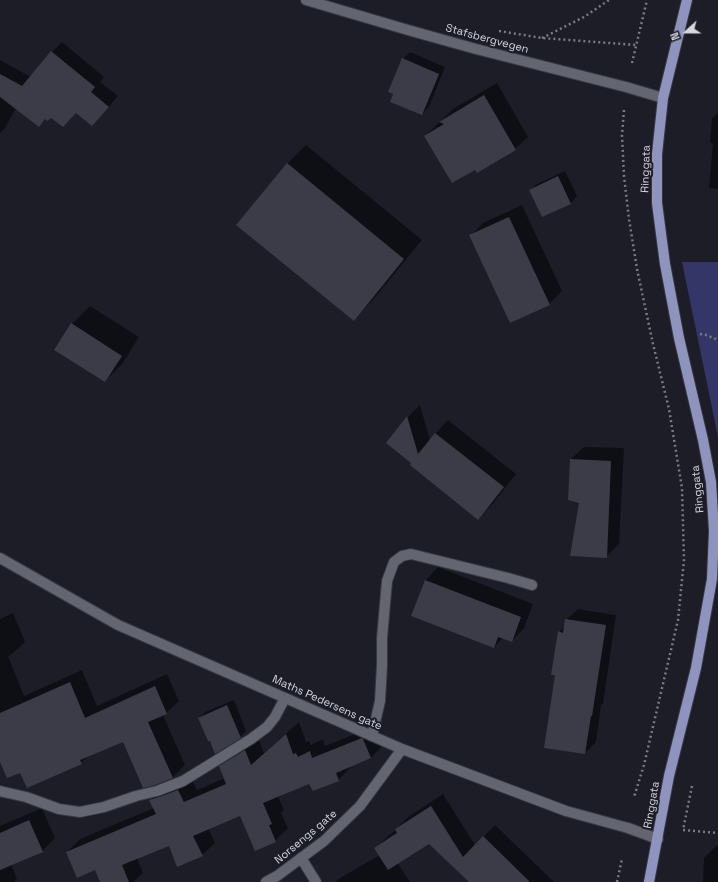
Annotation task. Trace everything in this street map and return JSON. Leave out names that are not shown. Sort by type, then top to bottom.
[{"type":"main road","name":"Ringgata","points":[[649,882],[669,776],[696,668],[712,579],[714,531],[711,482],[700,426],[679,338],[665,264],[657,203],[657,154],[663,98],[687,0]]},
{"type":"street","name":"Stafsbergvegen","points":[[306,0],[476,49],[626,87],[663,98]]},
{"type":"street","points":[[372,736],[380,701],[382,638],[387,581],[394,562],[402,556],[411,554],[532,585]]},
{"type":"street","name":"Maths Pedersens gate","points":[[0,558],[118,625],[402,749],[566,811],[628,828],[658,839]]},
{"type":"street","points":[[0,791],[26,797],[59,809],[80,812],[104,807],[156,791],[183,781],[251,739],[267,727],[275,717],[285,698]]},
{"type":"street","name":"Norsengs gate","points":[[266,882],[277,876],[324,841],[360,806],[402,749]]},
{"type":"street","points":[[301,858],[316,882]]},
{"type":"path","points":[[542,38],[584,17],[609,0]]},
{"type":"path","points":[[632,63],[647,0]]},
{"type":"path","points":[[476,49],[494,31],[542,38],[636,45]]},
{"type":"path","points":[[624,110],[622,135],[624,176],[637,269],[669,409],[682,488],[684,560],[678,620],[644,765],[634,797]]},
{"type":"path","points":[[698,334],[706,335],[718,340]]},
{"type":"path","points":[[692,786],[683,830],[718,833]]},
{"type":"path","points":[[617,882],[622,859]]},
{"type":"shaded area","points":[[682,262],[718,262],[718,437]]},
{"type":"building","points":[[51,51],[95,87],[91,92],[109,107],[92,126],[76,113],[63,127],[51,118],[47,121],[45,119],[39,127],[0,97],[0,74],[22,86]]},
{"type":"building","points":[[402,58],[439,74],[422,115],[390,102],[393,94],[388,92]]},
{"type":"building","points":[[484,95],[516,150],[477,173],[475,170],[452,183],[424,136],[444,124],[439,122]]},
{"type":"building","points":[[287,163],[404,259],[354,321],[236,225]]},
{"type":"building","points":[[558,176],[571,204],[542,217],[529,190]]},
{"type":"building","points":[[509,217],[550,305],[510,323],[469,235]]},
{"type":"building","points":[[71,323],[122,356],[105,382],[54,350]]},
{"type":"building","points":[[407,416],[418,454],[435,433],[504,487],[478,520],[410,465],[411,463],[386,443]]},
{"type":"building","points":[[570,459],[611,461],[607,558],[570,556],[579,503],[568,500]]},
{"type":"building","points":[[425,580],[521,617],[512,642],[498,637],[494,648],[411,616]]},
{"type":"building","points":[[565,619],[606,625],[585,754],[544,748],[555,675],[551,675],[558,631],[563,633]]},
{"type":"building","points":[[70,682],[85,718],[155,686],[167,714],[148,722],[173,778],[143,788],[123,742],[80,760],[82,764],[27,788],[20,773],[7,778],[0,762],[0,713]]},
{"type":"building","points":[[227,705],[241,738],[215,754],[198,718]]},
{"type":"building","points":[[286,734],[293,754],[296,753],[298,757],[310,751],[312,758],[362,738],[371,758],[336,773],[339,781],[313,791],[309,784],[263,803],[272,824],[269,825],[276,842],[255,851],[240,816],[193,836],[203,856],[177,867],[169,846],[122,865],[129,882],[100,882],[95,870],[77,878],[66,852],[156,814],[149,800],[178,790],[184,802],[226,784],[219,766],[245,750],[251,765]]},
{"type":"building","points":[[431,806],[463,857],[483,836],[530,882],[469,882],[429,844],[388,870],[374,848],[397,833],[395,829]]},
{"type":"building","points":[[29,820],[43,852],[0,870],[0,833]]}]
